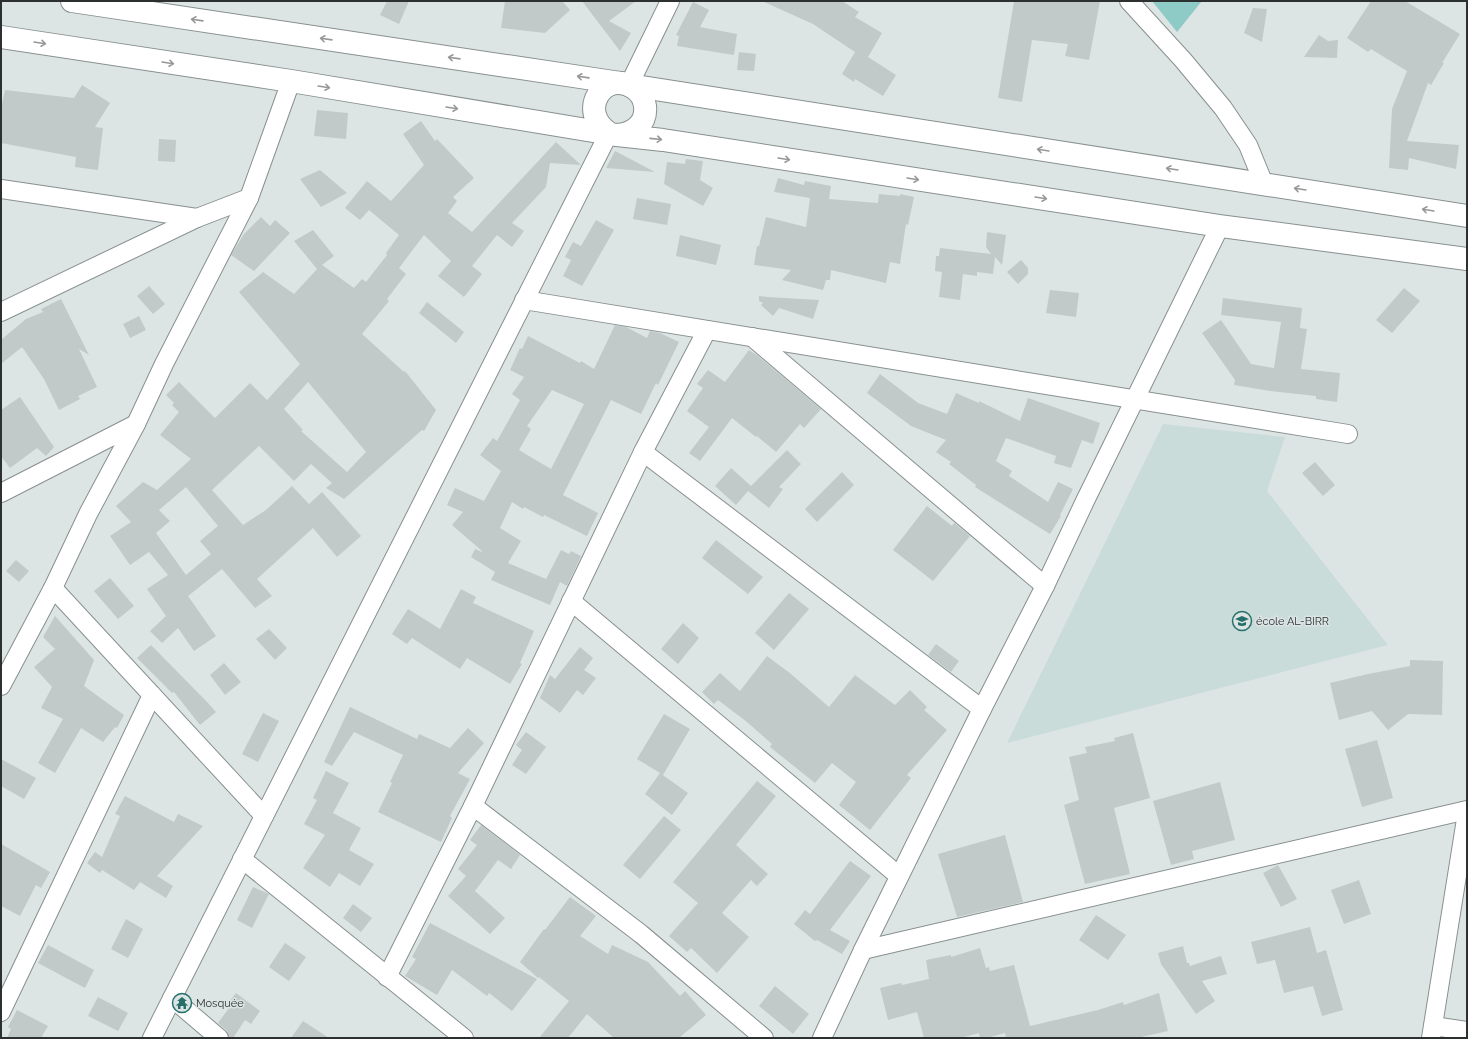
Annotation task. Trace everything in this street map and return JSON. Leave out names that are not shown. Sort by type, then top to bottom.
[{"type":"street","points":[[72,1],[152,7],[686,95],[1467,216]]},
{"type":"street","points":[[626,84],[670,1]]},
{"type":"street","points":[[1129,1],[1183,60],[1223,108],[1248,145],[1264,184]]},
{"type":"street","points":[[1,37],[291,81],[613,134],[663,140],[1220,226],[1467,259]]},
{"type":"street","points":[[1,686],[53,588],[88,514],[136,424],[164,364],[249,198],[291,81]]},
{"type":"street","points":[[626,84],[642,96],[646,112],[643,120],[633,132],[625,135],[613,134],[602,129],[597,122],[594,115],[593,106],[595,99],[600,92],[610,85],[626,84]]},
{"type":"street","points":[[152,1038],[524,300],[613,134]]},
{"type":"street","points":[[1,189],[196,218]]},
{"type":"street","points":[[1,312],[196,218],[249,198]]},
{"type":"street","points":[[822,1038],[899,876],[1044,586],[1220,226]]},
{"type":"street","points":[[524,300],[1348,434]]},
{"type":"street","points":[[388,977],[473,806],[643,452],[707,330]]},
{"type":"street","points":[[752,337],[1044,586]]},
{"type":"street","points":[[1,493],[136,424]]},
{"type":"street","points":[[643,452],[982,709]]},
{"type":"street","points":[[53,588],[264,816]]},
{"type":"street","points":[[571,601],[899,876]]},
{"type":"street","points":[[1,1012],[152,695]]},
{"type":"street","points":[[473,806],[642,934],[764,1038]]},
{"type":"street","points":[[863,950],[1467,811],[1432,1032],[1467,1031]]},
{"type":"street","points":[[242,859],[464,1038]]},
{"type":"street","points":[[172,998],[219,1038]]},
{"type":"shaded area","points":[[1152,1],[1202,1],[1177,32]]},
{"type":"shaded area","points":[[1163,424],[1285,437],[1267,491],[1388,645],[1007,743]]},
{"type":"building","points":[[387,1],[409,1],[399,24],[380,15]]},
{"type":"building","points":[[505,1],[562,1],[570,10],[545,33],[501,28]]},
{"type":"building","points":[[582,1],[636,1],[609,21],[631,33],[620,51]]},
{"type":"building","points":[[762,1],[842,1],[859,12],[855,17],[882,33],[868,57],[896,75],[883,96],[855,79],[854,82],[842,74],[855,52],[813,24]]},
{"type":"building","points":[[1014,1],[1100,1],[1089,60],[1065,56],[1068,44],[1032,40],[1022,102],[998,98]]},
{"type":"building","points":[[1371,1],[1405,1],[1460,34],[1442,63],[1444,63],[1431,85],[1428,83],[1407,141],[1459,145],[1456,169],[1409,158],[1408,170],[1389,168],[1392,109],[1407,71],[1371,49],[1368,52],[1347,38]]},
{"type":"building","points":[[693,2],[709,10],[700,27],[737,34],[734,55],[677,46],[679,36],[676,35]]},
{"type":"building","points":[[1253,8],[1267,9],[1262,42],[1244,33]]},
{"type":"building","points":[[1319,35],[1328,41],[1338,40],[1337,58],[1304,57]]},
{"type":"building","points":[[739,52],[756,54],[754,71],[737,70]]},
{"type":"building","points":[[82,85],[110,103],[95,127],[103,128],[98,170],[75,167],[76,157],[1,143],[1,109],[5,90],[74,98]]},
{"type":"building","points":[[317,110],[348,113],[346,139],[314,136]]},
{"type":"building","points":[[421,121],[435,141],[437,139],[474,178],[453,197],[457,201],[448,213],[472,232],[556,142],[581,165],[550,163],[546,187],[512,223],[524,231],[512,247],[497,235],[472,266],[482,274],[464,297],[438,276],[451,261],[424,235],[399,268],[406,274],[387,299],[389,301],[362,334],[404,372],[405,371],[436,410],[424,431],[422,430],[344,499],[326,488],[332,483],[311,464],[294,481],[259,446],[212,490],[243,525],[266,510],[292,486],[309,504],[322,492],[361,536],[337,557],[313,528],[257,579],[272,596],[255,608],[222,569],[188,596],[216,636],[194,651],[178,628],[162,643],[150,631],[166,616],[147,589],[168,575],[149,552],[130,565],[110,536],[131,522],[116,506],[143,482],[157,490],[191,459],[160,435],[179,412],[172,405],[174,403],[166,395],[179,382],[215,418],[250,383],[267,400],[300,364],[239,292],[263,272],[294,294],[318,268],[317,269],[294,241],[313,230],[334,256],[322,265],[354,288],[362,279],[366,282],[387,255],[386,253],[399,235],[369,210],[360,220],[345,208],[367,181],[391,201],[424,165],[403,134]],"holes":[[[308,382],[366,452],[347,472],[301,431],[303,430],[284,409]],[[186,487],[218,526],[200,541],[211,554],[186,575],[156,533],[170,521],[159,510]]]},
{"type":"building","points":[[159,139],[176,140],[175,162],[158,161]]},
{"type":"building","points":[[615,151],[655,172],[606,168]]},
{"type":"building","points":[[686,159],[703,161],[700,180],[713,188],[703,206],[664,184],[667,162],[685,164]]},
{"type":"building","points":[[320,170],[347,193],[321,207],[300,179]]},
{"type":"building","points":[[778,178],[804,185],[805,181],[831,186],[829,199],[878,203],[879,194],[900,196],[900,194],[914,197],[908,225],[906,224],[900,264],[890,262],[886,283],[831,270],[830,280],[826,280],[823,290],[782,280],[791,270],[754,265],[757,246],[759,246],[766,217],[806,227],[810,198],[774,192]]},
{"type":"building","points":[[637,198],[671,204],[667,225],[633,219]]},
{"type":"building","points":[[261,217],[270,226],[275,220],[290,233],[254,271],[231,255],[244,234]]},
{"type":"building","points":[[596,220],[614,230],[582,286],[563,276],[571,260],[565,257],[573,242],[581,246]]},
{"type":"building","points":[[987,232],[1006,235],[1002,265],[995,257],[993,274],[977,272],[977,276],[963,274],[960,300],[939,297],[942,272],[935,271],[936,256],[939,256],[940,248],[991,254],[986,247]]},
{"type":"building","points":[[680,235],[721,245],[716,265],[676,256]]},
{"type":"building","points":[[1021,260],[1028,268],[1028,274],[1018,284],[1007,272]]},
{"type":"building","points":[[149,286],[165,304],[153,314],[137,296]]},
{"type":"building","points":[[1404,288],[1420,301],[1392,333],[1376,320]]},
{"type":"building","points":[[1050,290],[1079,293],[1076,317],[1046,313]]},
{"type":"building","points":[[759,296],[819,300],[813,319],[779,308],[773,316],[761,305],[763,303],[759,301]]},
{"type":"building","points":[[1223,298],[1302,308],[1300,328],[1307,329],[1301,369],[1340,373],[1337,402],[1316,399],[1316,396],[1234,385],[1235,380],[1202,333],[1221,320],[1251,364],[1274,368],[1281,322],[1221,315]]},
{"type":"building","points":[[61,299],[89,355],[79,349],[97,387],[78,396],[80,399],[59,410],[44,379],[22,347],[1,364],[1,340],[26,319],[43,312],[41,309]]},
{"type":"building","points":[[427,302],[464,332],[456,343],[419,313]]},
{"type":"building","points":[[139,316],[146,330],[130,338],[123,324]]},
{"type":"building","points":[[615,325],[626,327],[647,338],[650,331],[660,333],[679,342],[658,385],[656,383],[641,414],[611,400],[563,495],[598,513],[587,536],[544,515],[543,517],[524,507],[523,509],[512,502],[500,528],[521,541],[508,563],[546,579],[561,550],[569,554],[571,551],[581,556],[567,586],[560,582],[550,605],[491,580],[495,572],[471,557],[475,549],[482,551],[452,525],[463,512],[447,505],[455,488],[484,501],[501,471],[480,455],[493,438],[497,441],[520,400],[512,394],[524,377],[510,370],[520,348],[522,349],[528,336],[580,363],[581,361],[594,369]],"holes":[[[552,390],[584,404],[551,469],[519,450],[531,429],[527,426]]]},
{"type":"building","points":[[749,350],[821,409],[804,428],[800,424],[776,452],[732,418],[700,461],[689,453],[709,427],[687,411],[703,388],[697,384],[708,370],[725,382]]},
{"type":"building","points":[[880,374],[918,403],[947,414],[956,393],[979,403],[979,401],[1020,421],[1028,398],[1100,423],[1093,444],[1082,440],[1071,468],[1054,463],[1056,456],[1006,438],[996,461],[1012,471],[1009,476],[1048,502],[1058,482],[1073,489],[1060,515],[1061,516],[1050,534],[975,487],[976,485],[949,464],[951,462],[936,452],[946,440],[911,426],[867,393]]},
{"type":"building","points":[[20,397],[54,447],[46,456],[37,448],[10,468],[1,456],[1,410]]},
{"type":"building","points":[[787,450],[801,464],[779,487],[783,489],[769,508],[748,491],[736,505],[715,486],[731,468],[751,486]]},
{"type":"building","points":[[1315,462],[1335,485],[1323,496],[1302,473]]},
{"type":"building","points":[[842,472],[854,485],[817,522],[805,509]]},
{"type":"building","points":[[927,506],[952,526],[954,523],[970,536],[933,581],[893,550]]},
{"type":"building","points":[[716,540],[763,577],[748,594],[702,558]]},
{"type":"building","points":[[16,560],[29,571],[19,582],[6,571]]},
{"type":"building","points":[[110,578],[134,606],[118,619],[94,591]]},
{"type":"building","points":[[461,589],[476,597],[473,603],[534,631],[520,663],[522,664],[510,684],[467,658],[460,669],[412,638],[407,644],[392,634],[408,609],[440,629]]},
{"type":"building","points":[[789,593],[809,609],[774,650],[755,633]]},
{"type":"building","points":[[55,616],[94,660],[84,686],[124,715],[117,728],[115,727],[103,742],[81,728],[55,773],[38,763],[63,719],[41,708],[52,687],[34,667],[55,649],[43,637]]},
{"type":"building","points":[[683,623],[699,638],[678,664],[661,649]]},
{"type":"building","points":[[269,629],[287,648],[275,660],[256,639]]},
{"type":"building","points":[[936,644],[959,661],[951,672],[928,655]]},
{"type":"building","points":[[151,645],[216,712],[200,725],[174,692],[172,693],[137,658]]},
{"type":"building","points":[[580,647],[593,658],[584,670],[596,678],[583,695],[577,690],[560,713],[540,698],[550,675],[555,679]]},
{"type":"building","points":[[767,656],[791,674],[829,707],[855,675],[895,705],[910,690],[927,707],[924,710],[947,730],[907,775],[911,778],[870,830],[839,805],[856,782],[832,763],[815,783],[770,747],[772,744],[747,722],[718,700],[714,704],[702,692],[720,673],[740,691]]},
{"type":"building","points":[[1410,660],[1443,661],[1442,715],[1408,714],[1388,730],[1372,711],[1339,720],[1330,683],[1410,666]]},
{"type":"building","points":[[224,663],[241,682],[225,695],[210,675]]},
{"type":"building","points":[[350,707],[417,739],[419,734],[450,748],[468,728],[484,743],[458,773],[470,779],[450,816],[452,818],[441,842],[378,812],[403,755],[354,732],[332,766],[324,762]]},
{"type":"building","points":[[263,713],[279,721],[258,762],[242,754]]},
{"type":"building","points":[[664,714],[690,729],[663,775],[637,759]]},
{"type":"building","points":[[526,732],[546,747],[526,774],[512,765],[522,750],[516,745]]},
{"type":"building","points":[[1133,733],[1150,798],[1114,808],[1130,874],[1085,884],[1064,805],[1079,800],[1069,757],[1087,753],[1085,747],[1115,741],[1114,738]]},
{"type":"building","points":[[1377,740],[1393,798],[1362,807],[1345,749]]},
{"type":"building","points":[[1,759],[36,778],[24,799],[1,786]]},
{"type":"building","points":[[326,771],[349,783],[333,813],[361,828],[349,850],[374,864],[360,886],[339,873],[330,887],[303,868],[325,835],[304,824],[317,800],[313,798]]},
{"type":"building","points":[[660,773],[688,793],[672,815],[645,794]]},
{"type":"building","points":[[757,781],[776,796],[736,845],[768,874],[757,886],[751,880],[722,913],[749,937],[717,973],[691,948],[687,952],[669,936],[698,903],[673,882]]},
{"type":"building","points":[[1220,782],[1235,840],[1192,851],[1194,859],[1171,865],[1153,801]]},
{"type":"building","points":[[125,796],[174,822],[178,814],[203,826],[157,876],[173,886],[166,898],[140,882],[134,890],[102,870],[100,873],[87,863],[95,852],[102,857],[120,816],[115,814]]},
{"type":"building","points":[[664,816],[681,830],[640,879],[623,865]]},
{"type":"building","points":[[481,825],[520,855],[511,869],[498,860],[475,891],[505,918],[490,934],[448,896],[466,876],[458,869],[477,845],[470,840]]},
{"type":"building","points":[[1005,835],[1023,902],[957,917],[938,854]]},
{"type":"building","points":[[1,844],[50,872],[41,888],[36,885],[20,916],[1,906]]},
{"type":"building","points":[[850,861],[871,876],[830,930],[850,941],[842,954],[817,940],[815,941],[794,924],[805,910],[810,914]]},
{"type":"building","points":[[1278,865],[1297,899],[1281,907],[1263,873]]},
{"type":"building","points":[[1359,880],[1371,914],[1344,924],[1331,890]]},
{"type":"building","points":[[253,887],[269,894],[252,928],[237,920]]},
{"type":"building","points":[[570,897],[596,916],[580,936],[608,954],[612,945],[648,962],[680,996],[685,991],[706,1015],[679,1038],[614,1038],[587,1014],[568,1038],[539,1038],[569,1001],[539,977],[538,978],[520,962]]},
{"type":"building","points":[[353,904],[372,918],[361,932],[343,918]]},
{"type":"building","points":[[1096,915],[1126,935],[1108,960],[1079,940]]},
{"type":"building","points":[[126,919],[143,929],[128,958],[111,949]]},
{"type":"building","points":[[430,923],[537,979],[512,1011],[489,993],[487,996],[452,970],[437,995],[405,976],[416,959],[412,957]]},
{"type":"building","points":[[1310,927],[1317,953],[1326,950],[1343,1010],[1322,1016],[1313,986],[1284,993],[1275,960],[1257,964],[1251,942]]},
{"type":"building","points":[[285,943],[306,957],[289,981],[269,967]]},
{"type":"building","points":[[48,945],[94,970],[85,988],[38,963]]},
{"type":"building","points":[[1183,946],[1187,963],[1189,963],[1190,966],[1221,956],[1227,974],[1202,981],[1215,1001],[1196,1014],[1161,964],[1158,953]]},
{"type":"building","points":[[980,948],[986,968],[989,967],[990,971],[1014,965],[1030,1026],[1098,1010],[1123,1002],[1124,1005],[1159,993],[1168,1031],[1137,1038],[1006,1038],[1005,1033],[987,1038],[980,1038],[979,1033],[960,1038],[924,1038],[917,1012],[888,1020],[880,988],[929,979],[926,960],[951,955],[951,957]]},
{"type":"building","points":[[775,986],[809,1014],[793,1034],[759,1006]]},
{"type":"building","points":[[236,993],[260,1011],[251,1024],[245,1020],[233,1038],[229,1038],[226,1030],[218,1023],[229,1008],[226,1006]]},
{"type":"building","points":[[98,997],[128,1013],[118,1031],[88,1016]]},
{"type":"building","points":[[17,1010],[48,1026],[41,1038],[7,1038],[11,1029],[8,1027]]},
{"type":"building","points":[[303,1021],[329,1038],[291,1038]]},
{"type":"place","name":"école AL-BIRR","points":[[1242,621]]},
{"type":"place","name":"Mosquée","points":[[182,1003]]}]
